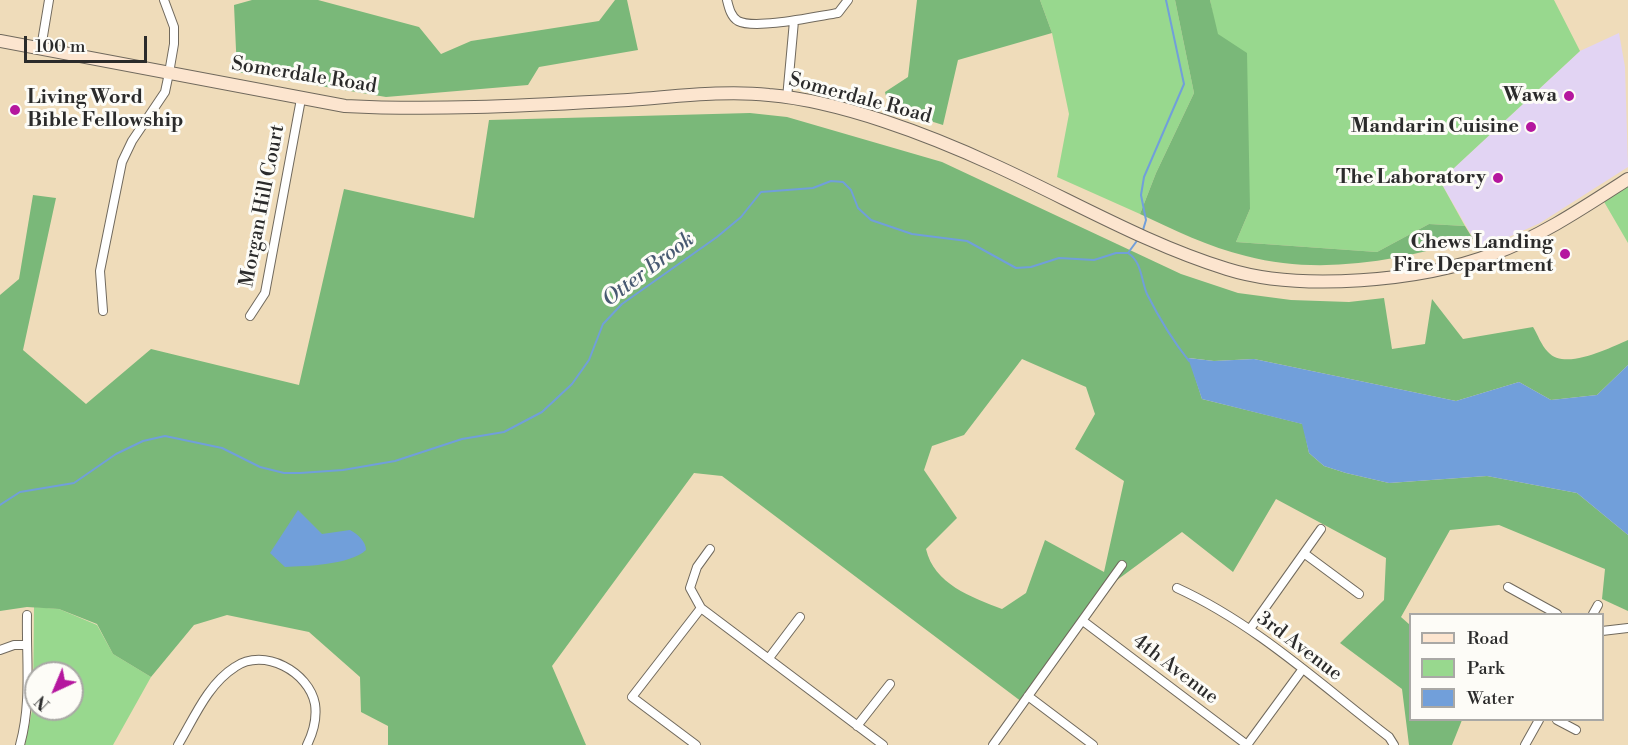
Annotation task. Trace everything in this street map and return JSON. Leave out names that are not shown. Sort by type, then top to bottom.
[{"type":"main road","name":"Somerdale Road","points":[[0,41],[345,106],[384,108],[526,105],[735,94],[817,103],[918,133],[1031,182],[1175,250],[1230,270],[1267,277],[1342,282],[1443,268],[1470,261],[1515,245],[1628,179]]},
{"type":"street","points":[[40,48],[49,0]]},
{"type":"street","points":[[103,311],[100,271],[122,162],[132,141],[165,92],[169,73],[174,33],[164,0]]},
{"type":"street","points":[[728,0],[733,17],[740,22],[794,21],[838,13],[848,0]]},
{"type":"street","points":[[787,98],[794,21]]},
{"type":"street","name":"Morgan Hill Court","points":[[250,316],[265,294],[301,99]]},
{"type":"street","points":[[1250,629],[1321,530]]},
{"type":"street","points":[[710,549],[697,567],[690,588],[701,608],[883,745]]},
{"type":"street","points":[[1305,554],[1359,594]]},
{"type":"street","points":[[993,745],[1122,565]]},
{"type":"street","points":[[1508,587],[1554,613]]},
{"type":"street","name":"3rd Avenue","points":[[1177,588],[1214,605],[1250,629],[1389,737],[1394,745]]},
{"type":"street","points":[[1594,613],[1598,605]]},
{"type":"street","points":[[696,745],[632,697],[701,608]]},
{"type":"street","points":[[20,745],[26,723],[28,696],[27,615]]},
{"type":"street","points":[[769,658],[800,617]]},
{"type":"street","name":"4th Avenue","points":[[1083,621],[1247,745]]},
{"type":"street","points":[[1604,631],[1628,628]]},
{"type":"street","points":[[0,650],[26,645]]},
{"type":"street","points":[[178,745],[212,690],[225,675],[247,661],[264,660],[282,664],[292,670],[310,693],[315,704],[315,721],[310,744]]},
{"type":"street","points":[[1247,745],[1302,670]]},
{"type":"street","points":[[857,726],[890,684]]},
{"type":"street","points":[[1028,696],[1092,745]]},
{"type":"street","points":[[1525,745],[1538,721]]},
{"type":"street","points":[[1559,721],[1576,730]]},
{"type":"shaded area","points":[[1619,33],[1625,67],[1628,167],[1540,223],[1480,250],[1440,181],[1580,51]]},
{"type":"green space","points":[[252,0],[318,0],[419,27],[441,54],[471,41],[599,21],[615,0],[627,0],[638,50],[539,67],[528,85],[386,97],[237,72],[234,5]]},
{"type":"green space","points":[[917,0],[1040,0],[1052,33],[958,60],[943,125],[889,108],[885,92],[908,77]]},
{"type":"green space","points":[[1040,0],[1175,0],[1194,93],[1156,173],[1140,214],[1057,177],[1069,114],[1052,33]]},
{"type":"green space","points":[[1175,0],[1210,0],[1218,34],[1247,53],[1250,209],[1236,242],[1377,252],[1429,224],[1465,226],[1473,239],[1389,259],[1332,265],[1303,265],[1275,262],[1219,248],[1140,214],[1156,173],[1194,93]]},
{"type":"green space","points":[[1210,0],[1554,0],[1580,51],[1440,181],[1465,226],[1429,224],[1377,252],[1236,242],[1250,209]]},
{"type":"green space","points":[[750,113],[787,117],[942,162],[1181,274],[1238,293],[1291,300],[1349,302],[1384,298],[1392,349],[1425,344],[1432,299],[1463,339],[1533,327],[1548,352],[1565,359],[1587,356],[1628,340],[1628,365],[1597,395],[1551,400],[1519,382],[1456,401],[1254,359],[1214,361],[1189,358],[1202,399],[1303,424],[1309,453],[1324,466],[1389,483],[1487,476],[1577,493],[1628,535],[1628,611],[1602,599],[1605,569],[1499,525],[1450,530],[1401,617],[1409,624],[1409,721],[1462,721],[1452,745],[1409,745],[1402,689],[1340,643],[1384,600],[1386,558],[1276,499],[1233,572],[1182,532],[1113,583],[1026,705],[722,476],[694,473],[552,666],[586,745],[388,745],[388,726],[361,712],[360,677],[309,632],[227,615],[194,625],[151,677],[113,654],[97,624],[59,609],[27,607],[0,611],[0,295],[19,279],[33,195],[56,198],[23,350],[86,404],[151,349],[299,385],[344,189],[474,218],[489,120]],"holes":[[[1022,359],[1086,387],[1095,414],[1075,449],[1124,481],[1104,572],[1045,540],[1026,593],[1002,609],[966,594],[945,580],[930,561],[926,549],[957,518],[924,470],[932,446],[964,435]]]},
{"type":"green space","points":[[1628,185],[1628,243],[1603,200]]},
{"type":"green space","points":[[34,607],[59,609],[97,625],[113,654],[151,677],[113,745],[25,745],[30,721],[84,721],[84,661],[33,661]]},
{"type":"water","points":[[1188,358],[1214,361],[1254,359],[1456,401],[1519,382],[1551,400],[1597,395],[1628,365],[1628,535],[1577,493],[1487,476],[1389,483],[1324,466],[1309,453],[1302,424],[1202,399]]},
{"type":"water","points":[[298,510],[322,534],[350,530],[363,541],[366,550],[339,562],[285,567],[270,553]]},
{"type":"waterway","points":[[1143,230],[1146,220],[1141,195],[1144,177],[1184,84],[1166,0]]},
{"type":"waterway","name":"Otter Brook","points":[[0,505],[20,492],[74,483],[116,454],[143,441],[165,436],[222,448],[260,467],[284,473],[300,473],[343,470],[395,461],[462,439],[504,432],[542,412],[572,384],[589,360],[603,324],[622,304],[717,237],[741,217],[761,192],[813,188],[831,181],[843,182],[851,190],[858,208],[871,220],[912,234],[967,241],[1016,268],[1031,267],[1059,258],[1094,260],[1116,253],[1128,253]]},
{"type":"waterway","points":[[1128,253],[1139,238]]},
{"type":"waterway","points":[[1128,253],[1139,266],[1147,294],[1156,312],[1189,361]]},
{"type":"place","name":"Wawa","points":[[1569,96]]},
{"type":"place","name":"Living Word Bible Fellowship","points":[[15,110]]},
{"type":"place","name":"Mandarin Cuisine","points":[[1531,127]]},
{"type":"place","name":"The Laboratory","points":[[1498,178]]},
{"type":"place","name":"Chews Landing Fire Department","points":[[1565,254]]}]
